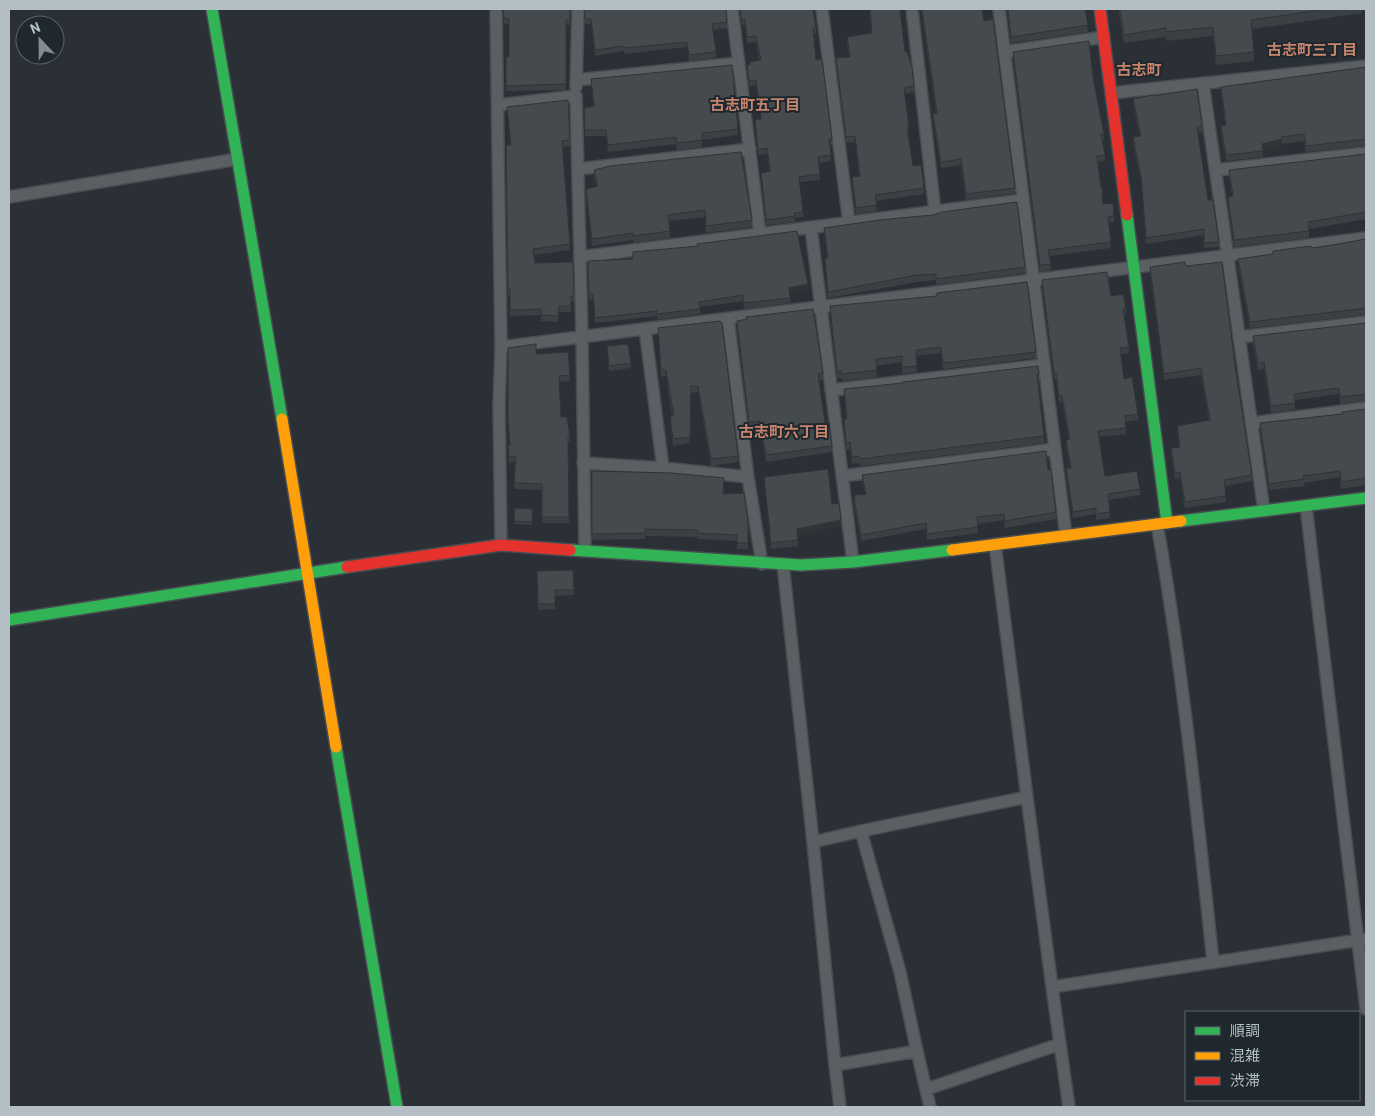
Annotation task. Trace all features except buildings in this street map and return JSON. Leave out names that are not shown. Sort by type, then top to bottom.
[{"type":"street","points":[[212,9],[397,1107]]},
{"type":"street","points":[[496,9],[501,347],[499,406],[501,546]]},
{"type":"street","points":[[578,9],[576,96],[582,337],[584,551]]},
{"type":"street","points":[[732,9],[760,234]]},
{"type":"street","points":[[822,9],[849,223]]},
{"type":"street","points":[[912,9],[935,212]]},
{"type":"street","points":[[999,9],[1066,536]]},
{"type":"street","points":[[1100,9],[1134,268],[1213,961]]},
{"type":"street","points":[[1004,52],[1104,37]]},
{"type":"street","points":[[576,80],[739,63]]},
{"type":"street","points":[[1111,94],[1366,66]]},
{"type":"street","points":[[1204,84],[1264,511]]},
{"type":"street","points":[[498,105],[576,96]]},
{"type":"street","points":[[578,169],[750,149]]},
{"type":"street","points":[[1216,170],[1366,153]]},
{"type":"street","points":[[9,197],[238,158]]},
{"type":"street","points":[[580,258],[1023,200]]},
{"type":"street","points":[[811,228],[853,562]]},
{"type":"street","points":[[501,347],[1366,238]]},
{"type":"street","points":[[728,319],[748,476],[762,564]]},
{"type":"street","points":[[1239,337],[1366,322]]},
{"type":"street","points":[[645,329],[663,468]]},
{"type":"street","points":[[831,390],[1044,365]]},
{"type":"street","points":[[1251,423],[1366,408]]},
{"type":"street","points":[[842,476],[1055,449]]},
{"type":"street","points":[[583,462],[748,476]]},
{"type":"street","points":[[9,620],[308,573],[501,546],[762,564],[853,562],[1366,498]]},
{"type":"street","points":[[1306,506],[1362,940],[1366,1009]]},
{"type":"street","points":[[995,544],[1052,987],[1070,1107]]},
{"type":"street","points":[[783,564],[840,1107]]},
{"type":"street","points":[[813,842],[1027,797]]},
{"type":"street","points":[[862,831],[900,972],[930,1107]]},
{"type":"street","points":[[1052,987],[1213,961],[1362,940]]},
{"type":"street","points":[[927,1089],[1060,1044]]},
{"type":"street","points":[[835,1065],[918,1051]]},
{"type":"traffic: fast","points":[[212,9],[282,419]]},
{"type":"traffic: fast","points":[[1127,215],[1167,523]]},
{"type":"traffic: fast","points":[[1181,521],[1366,498]]},
{"type":"traffic: fast","points":[[570,550],[801,565],[853,562],[952,550]]},
{"type":"traffic: fast","points":[[9,620],[347,567]]},
{"type":"traffic: fast","points":[[336,747],[397,1107]]},
{"type":"traffic: slow","points":[[282,419],[336,747]]},
{"type":"traffic: slow","points":[[952,550],[1181,521]]},
{"type":"traffic: jam","points":[[1100,9],[1127,215]]},
{"type":"traffic: jam","points":[[347,567],[501,545],[570,550]]},
{"type":"district","name":"古志町三丁目","points":[[1312,50]]},
{"type":"district","name":"古志町","points":[[1139,70]]},
{"type":"district","name":"古志町五丁目","points":[[755,105]]},
{"type":"district","name":"古志町六丁目","points":[[784,432]]}]
